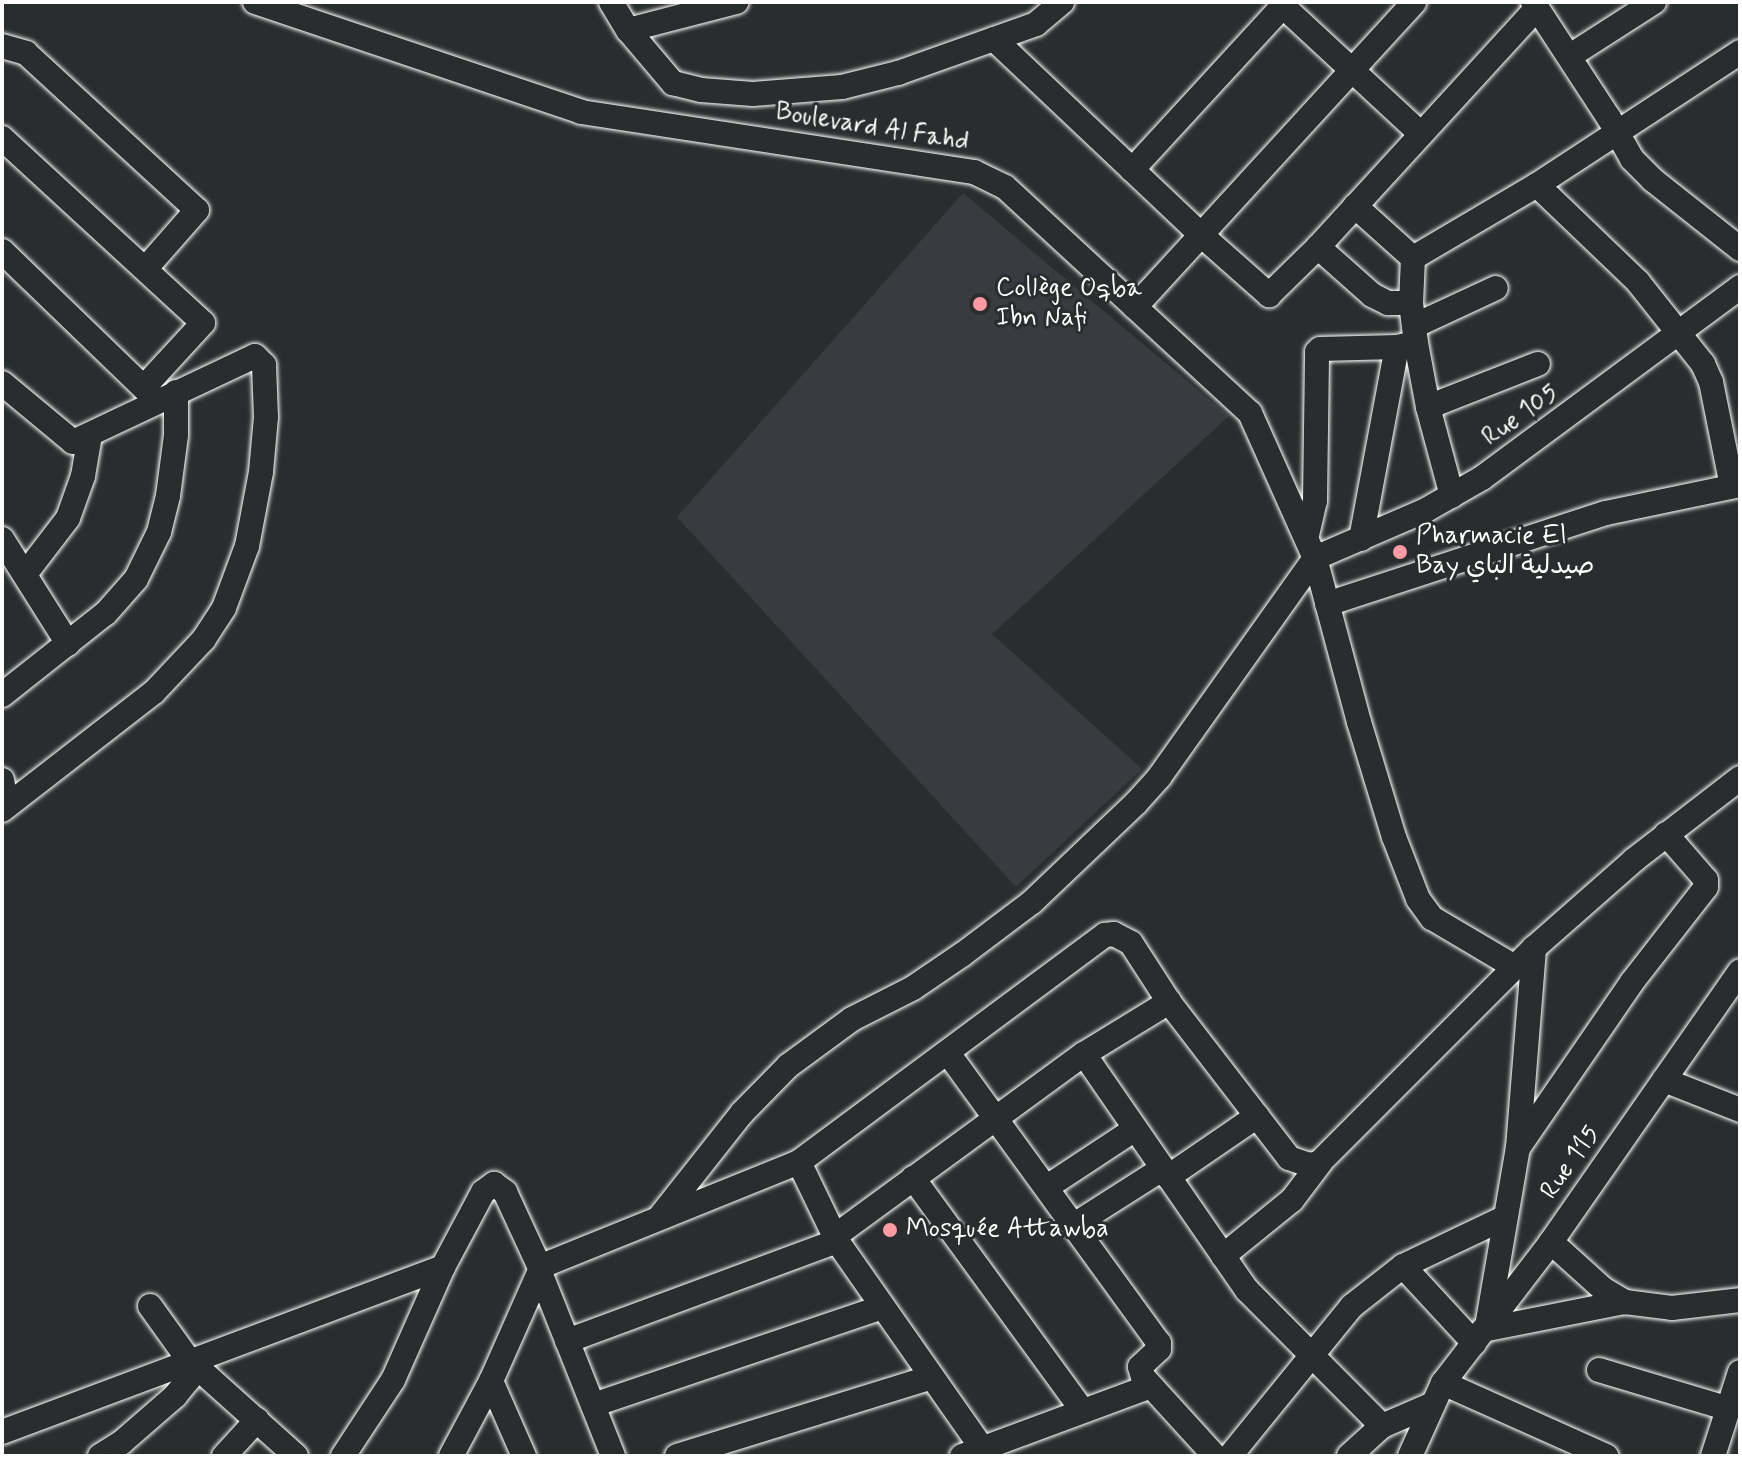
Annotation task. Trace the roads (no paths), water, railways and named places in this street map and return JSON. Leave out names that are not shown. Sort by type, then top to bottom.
[{"type":"street","name":"Boulevard Al Fahd","points":[[255,2],[581,112],[984,175],[1005,187],[1250,413],[1311,546],[1394,837],[1418,899],[1432,918],[1515,967]]},
{"type":"street","points":[[611,2],[628,30],[673,83],[701,90],[753,94],[842,87],[898,73],[1036,24],[1062,2]]},
{"type":"street","points":[[628,30],[736,2]]},
{"type":"street","points":[[1135,307],[1199,233],[1414,2]]},
{"type":"street","points":[[1570,56],[1654,2]]},
{"type":"street","points":[[994,39],[1269,295],[1318,247],[1535,5],[1641,170],[1740,249]]},
{"type":"street","points":[[1132,170],[1280,9],[1286,9],[1420,133]]},
{"type":"street","points":[[2,46],[26,53],[197,210],[146,268]]},
{"type":"street","points":[[1413,258],[1537,185],[1740,52]]},
{"type":"street","points":[[2,138],[203,323],[159,393]]},
{"type":"street","points":[[1327,604],[1606,513],[1736,486],[1710,378],[1638,282],[1537,185]]},
{"type":"street","points":[[1355,206],[1413,258]]},
{"type":"street","points":[[1318,247],[1372,295],[1388,303],[1409,330],[1452,496]]},
{"type":"street","points":[[2,251],[159,393],[173,468],[159,532],[148,557],[122,598],[2,695]]},
{"type":"street","points":[[1361,539],[1409,330],[1413,258]]},
{"type":"street","name":"Rue 105","points":[[1311,546],[1361,539],[1452,496],[1512,457],[1740,287]]},
{"type":"street","points":[[658,1219],[742,1113],[788,1066],[841,1026],[913,988],[1032,902],[1136,803],[1199,721],[1311,546],[1315,501],[1317,352],[1409,330],[1496,288]]},
{"type":"street","points":[[2,383],[68,441],[90,435],[159,393],[258,356],[263,361],[266,417],[261,472],[238,578],[204,639],[168,681],[5,807]]},
{"type":"street","points":[[1428,407],[1538,364]]},
{"type":"street","points":[[26,573],[68,518],[83,476],[90,435]]},
{"type":"street","points":[[2,539],[68,644]]},
{"type":"street","points":[[1223,1256],[1292,1200],[1320,1163],[1534,948],[1666,834],[1740,778]]},
{"type":"street","points":[[2,780],[5,807]]},
{"type":"street","points":[[1518,1148],[1632,982],[1706,887],[1704,878],[1666,834]]},
{"type":"street","points":[[451,1456],[548,1263],[799,1162],[1105,935],[1114,934],[1131,943],[1169,1002],[1289,1158],[1309,1165],[1320,1163]]},
{"type":"street","points":[[1481,1332],[1518,1148],[1531,1028],[1534,948]]},
{"type":"street","name":"Rue 115","points":[[1349,1456],[1382,1426],[1438,1394],[1481,1332],[1551,1242],[1740,971]]},
{"type":"street","points":[[567,1341],[836,1239],[995,1117],[1084,1054],[1169,1002]]},
{"type":"street","points":[[948,1053],[1159,1343],[1159,1349],[1140,1369],[1149,1387],[1215,1456]]},
{"type":"street","points":[[1084,1054],[1247,1290],[1382,1426]]},
{"type":"street","points":[[1664,1080],[1740,1110]]},
{"type":"street","points":[[1074,1225],[1257,1116]]},
{"type":"street","points":[[1047,1187],[1135,1129]]},
{"type":"street","points":[[799,1162],[836,1239],[932,1377],[972,1452],[1149,1387]]},
{"type":"street","points":[[913,1178],[1083,1411]]},
{"type":"street","points":[[343,1456],[393,1380],[443,1267],[483,1192],[494,1184],[505,1192],[541,1272],[613,1456]]},
{"type":"street","points":[[1230,1456],[1352,1306],[1403,1266],[1504,1218]]},
{"type":"street","points":[[1551,1242],[1603,1289],[1625,1302]]},
{"type":"street","points":[[1403,1266],[1481,1332]]},
{"type":"street","points":[[2,1432],[188,1359],[443,1267]]},
{"type":"street","points":[[1481,1332],[1625,1302],[1672,1308],[1740,1300]]},
{"type":"street","points":[[150,1306],[188,1359],[296,1456]]},
{"type":"street","points":[[593,1405],[883,1307]]},
{"type":"street","points":[[100,1456],[121,1443],[175,1396],[189,1379],[188,1359]]},
{"type":"street","points":[[1599,1370],[1731,1419]]},
{"type":"street","points":[[1713,1456],[1731,1419],[1740,1373]]},
{"type":"street","points":[[677,1456],[932,1377]]},
{"type":"street","points":[[491,1381],[524,1456]]},
{"type":"street","points":[[1410,1456],[1438,1394],[1554,1446],[1606,1456]]},
{"type":"street","points":[[224,1456],[257,1420]]},
{"type":"place","name":"Collège Oqba Ibn Nafi","points":[[980,304]]},
{"type":"place","name":"Pharmacie El Bay صيدلية الباي","points":[[1400,552]]},
{"type":"place","name":"Mosquée Attawba","points":[[890,1230]]}]
